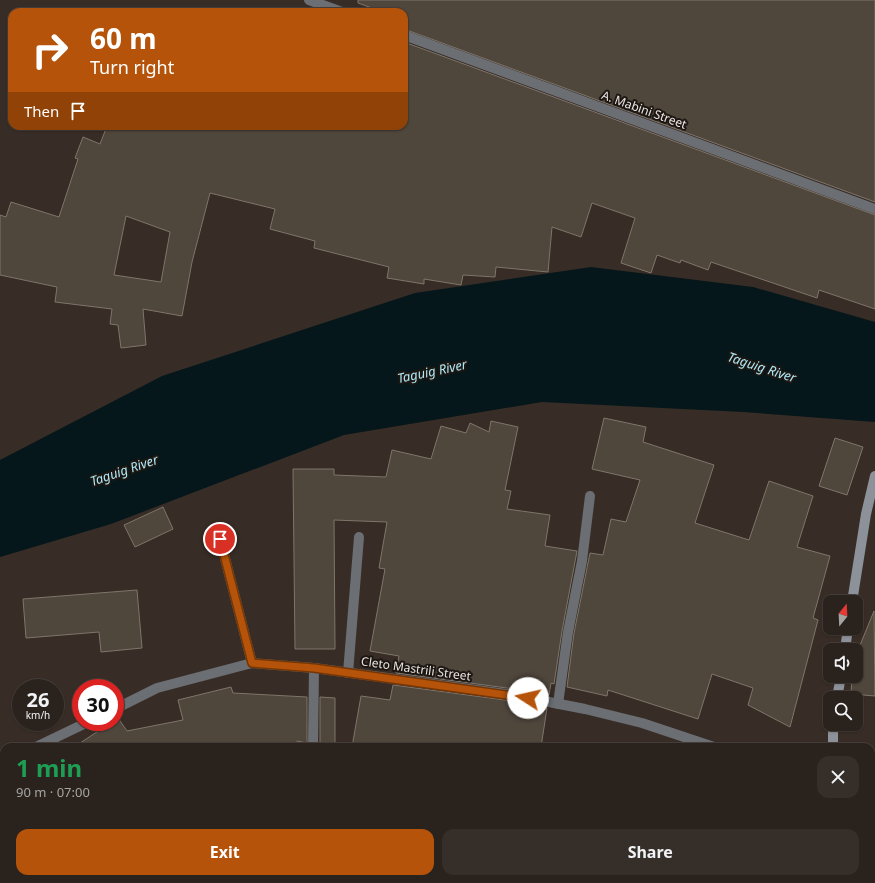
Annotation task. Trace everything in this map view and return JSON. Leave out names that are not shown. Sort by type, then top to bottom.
[{"type":"main road","points":[[853,595],[866,514],[875,476]]},
{"type":"main road","points":[[833,731],[833,743]]},
{"type":"street","points":[[309,0],[331,8]]},
{"type":"street","name":"A. Mabini Street","points":[[408,36],[875,209]]},
{"type":"street","points":[[558,704],[568,632],[582,561],[590,496]]},
{"type":"street","points":[[348,673],[359,537]]},
{"type":"street","points":[[220,539],[252,663]]},
{"type":"street","name":"Cleto Mastrili Street","points":[[124,704],[157,688],[252,663],[314,668],[513,696],[558,704],[642,723],[702,743]]},
{"type":"street","points":[[313,743],[314,668]]},
{"type":"street","points":[[44,743],[72,730]]},
{"type":"water","name":"Taguig River","points":[[591,267],[753,287],[875,322],[875,422],[743,412],[542,402],[344,435],[111,524],[0,557],[0,460],[162,376],[415,293]]},
{"type":"building","points":[[358,0],[875,0],[875,202],[408,30],[408,8],[372,8],[358,3]]},
{"type":"building","points":[[408,43],[875,215],[875,309],[819,290],[817,298],[711,262],[708,270],[681,260],[680,263],[657,255],[651,273],[621,263],[635,218],[592,203],[581,237],[552,227],[548,272],[496,267],[495,277],[463,275],[461,285],[424,279],[424,284],[387,278],[389,267],[314,248],[315,241],[270,229],[275,209],[210,193],[192,262],[182,316],[143,309],[146,345],[121,348],[118,325],[110,324],[112,309],[55,302],[57,287],[0,275],[0,215],[6,217],[11,202],[59,217],[78,159],[75,158],[83,137],[100,144],[105,130],[408,130]],"holes":[[[126,216],[170,232],[161,282],[114,275]]]},
{"type":"building","points":[[604,418],[646,427],[643,442],[714,465],[695,523],[749,540],[769,481],[813,496],[797,547],[830,556],[813,618],[818,620],[790,727],[748,705],[753,688],[712,674],[698,719],[608,690],[607,696],[567,687],[574,633],[590,553],[603,555],[611,519],[626,522],[640,480],[592,469]]},
{"type":"building","points":[[491,421],[518,427],[505,490],[511,491],[507,509],[550,515],[545,546],[577,551],[554,684],[551,683],[549,695],[396,673],[399,656],[370,651],[385,569],[379,568],[387,522],[334,520],[335,649],[295,649],[293,469],[334,469],[334,475],[386,477],[392,450],[431,459],[441,426],[466,433],[470,423],[489,432]]},
{"type":"building","points":[[835,438],[863,447],[847,495],[819,486]]},
{"type":"building","points":[[163,507],[173,529],[135,547],[124,525]]},
{"type":"building","points":[[137,590],[142,648],[101,652],[99,632],[26,638],[23,599]]},
{"type":"building","points":[[874,611],[875,696],[863,695],[863,691],[851,691],[852,683],[863,683],[863,643],[861,643]]},
{"type":"building","points":[[393,685],[512,701],[547,708],[542,743],[353,743],[361,696],[390,700]]},
{"type":"building","points":[[231,687],[233,693],[307,697],[307,743],[297,741],[297,743],[80,743],[98,731],[124,731],[124,727],[127,731],[183,720],[178,700]]},
{"type":"building","points":[[320,697],[335,698],[335,743],[320,743]]},
{"type":"route","points":[[220,539],[252,663],[314,668],[528,698]]}]
